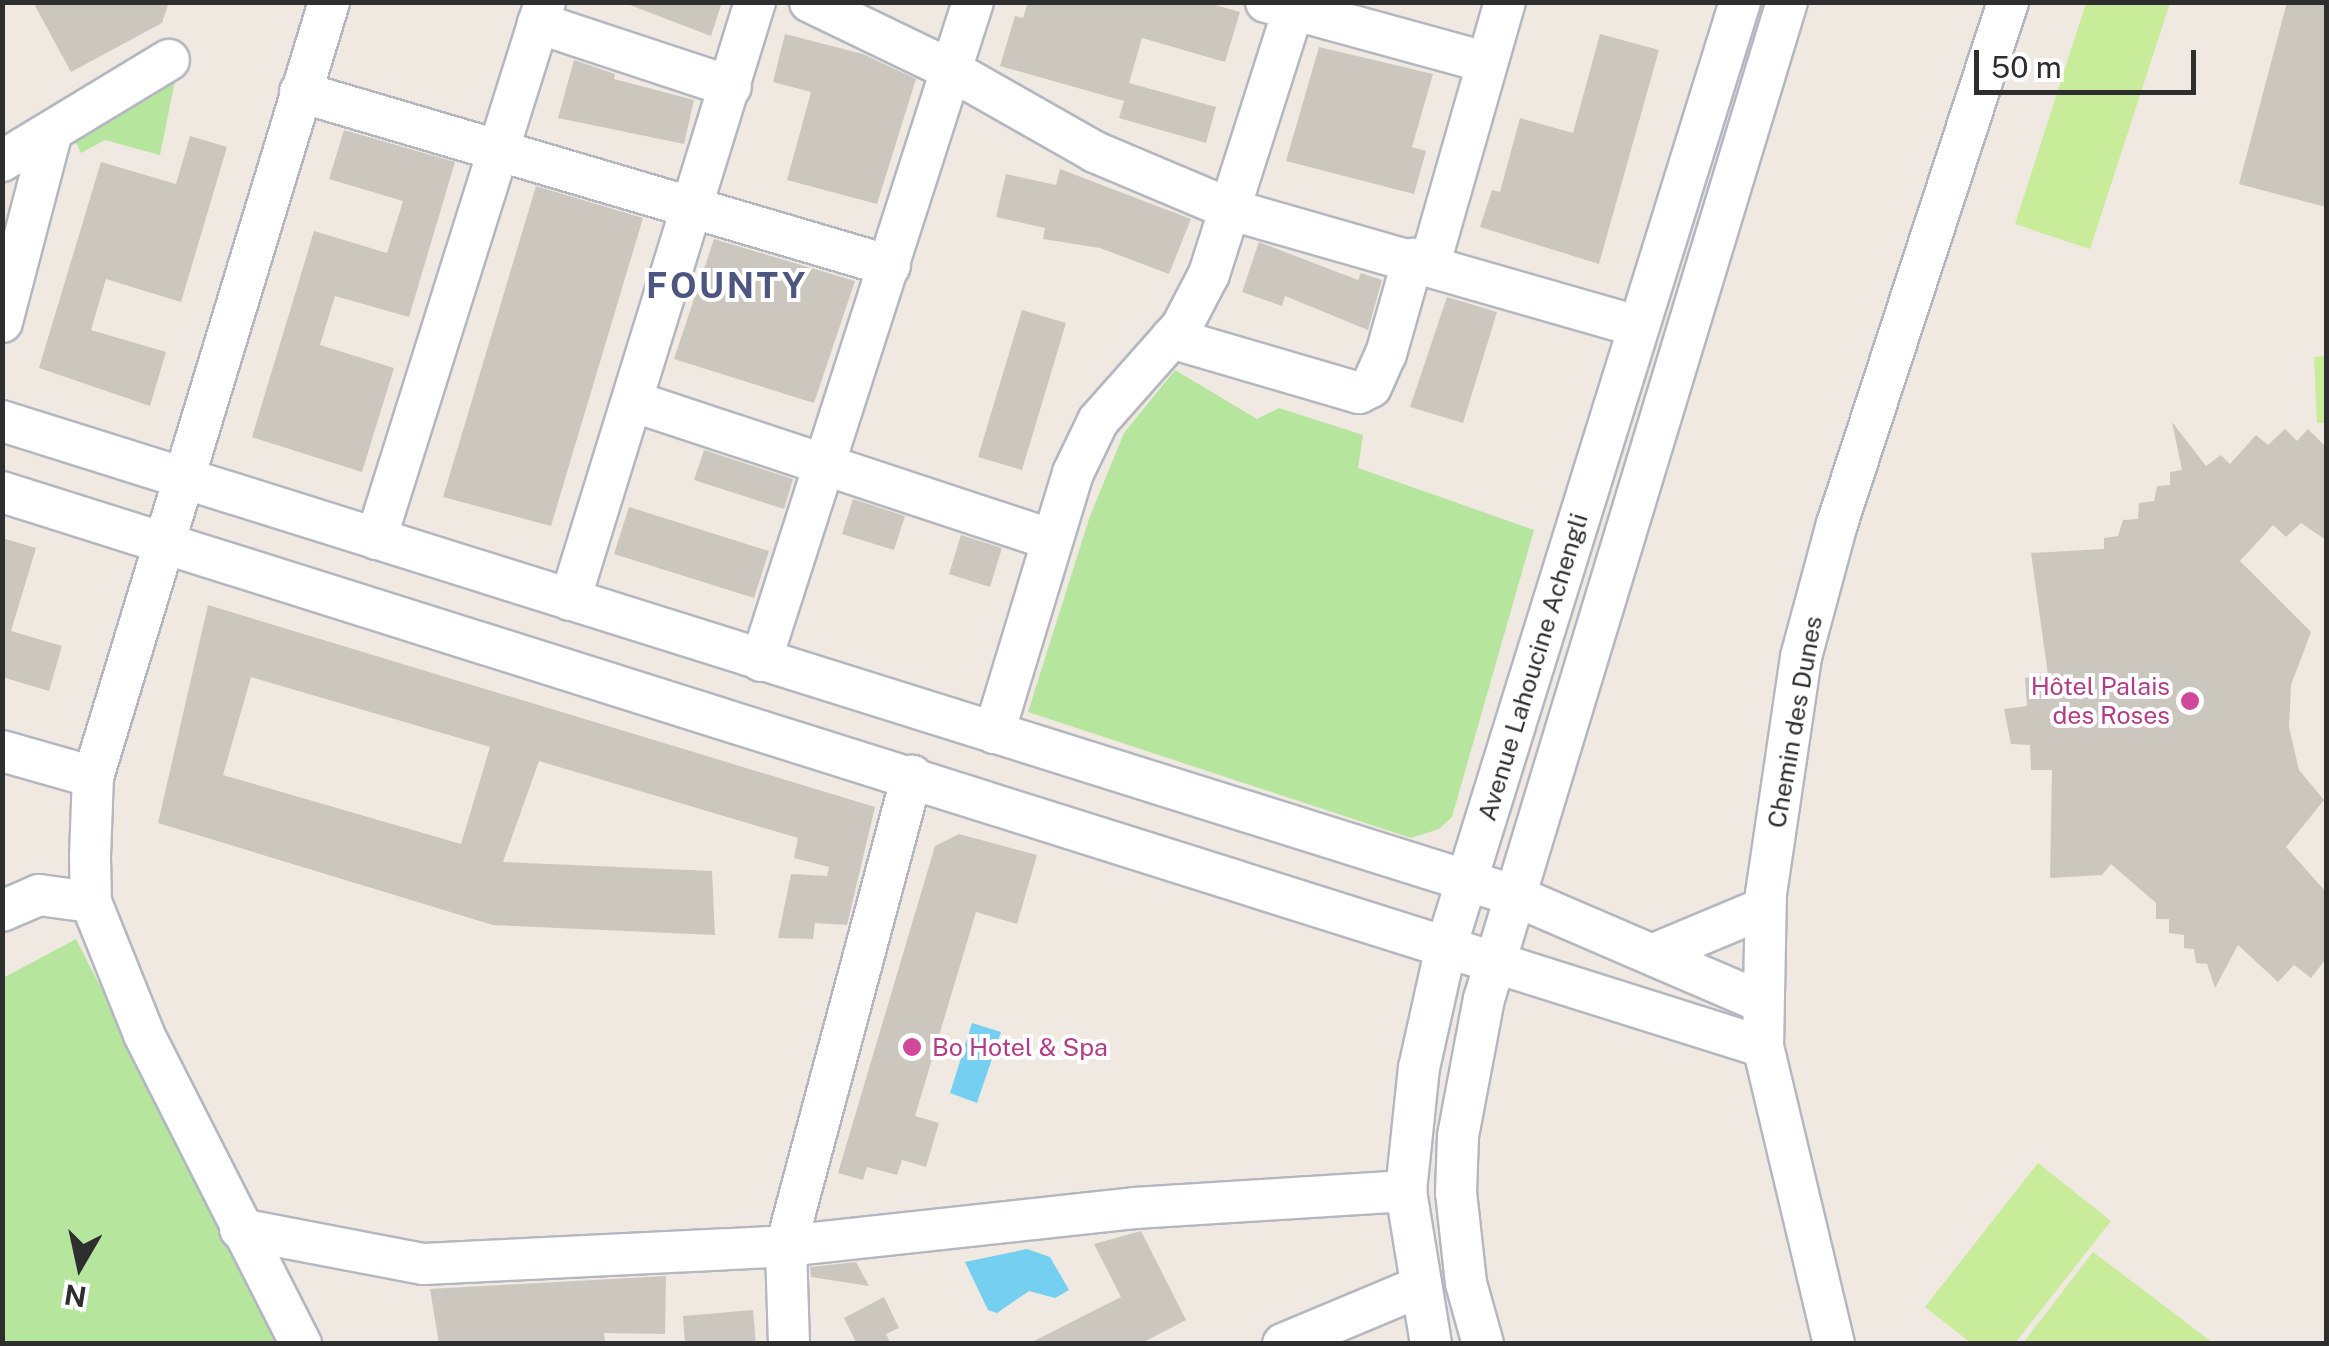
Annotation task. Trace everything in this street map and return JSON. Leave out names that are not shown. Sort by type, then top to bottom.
[{"type":"street","points":[[301,1344],[144,1034],[91,902],[93,777],[180,474],[330,2]]},
{"type":"street","points":[[570,600],[755,2]]},
{"type":"street","points":[[810,2],[949,69],[1094,152],[1232,210],[1421,261],[1636,326]]},
{"type":"street","points":[[761,661],[890,266],[949,69],[974,2]]},
{"type":"street","points":[[1171,338],[1359,393],[1371,387],[1421,261],[1505,2]]},
{"type":"street","name":"Avenue Lahoucine Achengli","points":[[1431,1344],[1418,1288],[1406,1191],[1416,1087],[1446,947],[1636,326],[1740,2]]},
{"type":"street","name":"Avenue Lahoucine Achengli","points":[[1483,1344],[1466,1283],[1457,1174],[1464,1098],[1493,962],[1786,2]]},
{"type":"street","name":"Chemin des Dunes","points":[[1834,1344],[1763,1047],[1764,908],[1802,657],[1837,524],[2008,2]]},
{"type":"street","points":[[994,733],[1049,539],[1098,422],[1171,338],[1209,274],[1232,210],[1285,5],[1486,62]]},
{"type":"street","points":[[376,539],[542,13],[731,86]]},
{"type":"street","points":[[2,161],[51,135],[168,60]]},
{"type":"street","points":[[300,92],[694,204],[890,266]]},
{"type":"street","points":[[2,322],[51,135]]},
{"type":"street","points":[[632,400],[1049,539]]},
{"type":"street","points":[[2,421],[1514,895],[1762,1002]]},
{"type":"street","points":[[2,492],[1763,1047]]},
{"type":"street","points":[[2,751],[93,777]]},
{"type":"street","points":[[790,1344],[786,1246],[912,776]]},
{"type":"street","points":[[2,911],[40,895],[91,902]]},
{"type":"street","points":[[1654,954],[1764,908]]},
{"type":"street","points":[[240,1229],[424,1264],[786,1246],[1098,1211],[1406,1191]]},
{"type":"street","points":[[1295,1341],[1418,1288]]},
{"type":"green space","points":[[2086,3],[2170,3],[2090,249],[2015,224]]},
{"type":"green space","points":[[179,61],[160,155],[105,140],[81,153],[71,131]]},
{"type":"green space","points":[[2326,356],[2326,423],[2317,423],[2314,357]]},
{"type":"green space","points":[[1175,370],[1257,419],[1279,408],[1363,435],[1358,468],[1534,530],[1452,817],[1439,829],[1411,838],[1028,712],[1090,516],[1124,433]]},
{"type":"green space","points":[[76,939],[282,1343],[3,1344],[3,978]]},
{"type":"green space","points":[[2038,1163],[2111,1221],[2015,1343],[1971,1343],[1925,1307]]},
{"type":"green space","points":[[2093,1252],[2154,1298],[2213,1343],[2023,1343]]},
{"type":"water","points":[[972,1023],[1001,1032],[977,1103],[950,1093]]},
{"type":"water","points":[[1027,1249],[1050,1257],[1069,1290],[1055,1298],[1029,1291],[997,1313],[988,1310],[965,1262]]},
{"type":"building","points":[[33,2],[169,2],[162,23],[71,72]]},
{"type":"building","points":[[622,2],[722,2],[711,36]]},
{"type":"building","points":[[1028,2],[1205,2],[1240,12],[1225,62],[1142,38],[1129,83],[1216,107],[1206,143],[1119,118],[1124,101],[1000,66],[1015,16],[1023,18]]},
{"type":"building","points":[[2287,2],[2326,2],[2326,207],[2239,184]]},
{"type":"building","points":[[785,34],[863,54],[916,79],[877,204],[787,180],[811,92],[773,82]]},
{"type":"building","points":[[1600,34],[1659,50],[1599,264],[1480,227],[1492,190],[1500,192],[1520,118],[1573,133]]},
{"type":"building","points":[[1319,47],[1433,74],[1412,147],[1426,151],[1414,194],[1286,161]]},
{"type":"building","points":[[574,60],[615,74],[614,79],[694,100],[684,144],[558,118]]},
{"type":"building","points":[[344,130],[455,162],[409,317],[335,296],[320,345],[394,368],[362,472],[252,437],[314,231],[387,253],[403,201],[329,179]]},
{"type":"building","points":[[190,136],[227,147],[181,302],[106,279],[91,330],[166,352],[150,406],[39,368],[101,162],[176,184]]},
{"type":"building","points":[[1060,169],[1191,219],[1169,274],[1100,248],[1043,239],[1045,228],[996,217],[1006,174],[1056,185]]},
{"type":"building","points":[[536,186],[643,218],[551,526],[443,497]]},
{"type":"building","points":[[714,239],[855,281],[814,403],[674,359]]},
{"type":"building","points":[[1259,242],[1358,280],[1361,273],[1382,280],[1368,330],[1285,296],[1282,306],[1242,292]]},
{"type":"building","points":[[1447,297],[1497,312],[1463,423],[1410,407]]},
{"type":"building","points":[[1022,310],[1066,323],[1022,470],[978,457]]},
{"type":"building","points":[[2172,422],[2206,466],[2221,455],[2230,464],[2256,435],[2268,445],[2285,429],[2297,441],[2308,429],[2326,447],[2326,540],[2301,523],[2286,537],[2273,525],[2240,561],[2311,632],[2291,685],[2289,727],[2299,770],[2324,800],[2286,847],[2326,892],[2326,959],[2311,978],[2294,965],[2278,982],[2238,945],[2215,988],[2207,964],[2196,963],[2194,949],[2184,948],[2184,935],[2169,933],[2169,919],[2156,919],[2156,903],[2111,864],[2102,875],[2050,878],[2052,770],[2031,770],[2030,745],[2011,744],[2004,709],[2027,706],[2025,678],[2048,675],[2031,553],[2104,549],[2104,538],[2118,536],[2123,520],[2138,519],[2139,503],[2154,501],[2157,486],[2170,485],[2170,472],[2182,470]]},
{"type":"building","points":[[704,450],[793,479],[784,509],[694,480]]},
{"type":"building","points":[[853,499],[905,516],[894,550],[842,534]]},
{"type":"building","points":[[629,507],[769,551],[754,598],[614,554]]},
{"type":"building","points":[[961,535],[1002,548],[990,587],[949,574]]},
{"type":"building","points":[[2,538],[36,548],[11,631],[62,646],[49,691],[2,677]]},
{"type":"building","points":[[208,605],[875,807],[847,925],[815,923],[813,939],[778,938],[791,874],[827,876],[829,867],[794,858],[798,838],[539,761],[503,862],[712,871],[715,935],[493,925],[158,823]],"holes":[[[251,677],[490,747],[461,844],[223,775]]]},
{"type":"building","points":[[959,834],[1037,855],[1017,924],[976,912],[915,1116],[939,1123],[926,1167],[902,1160],[897,1175],[867,1167],[863,1180],[838,1173],[935,846]]},
{"type":"building","points":[[1141,1231],[1186,1320],[1140,1344],[1028,1344],[1121,1297],[1094,1244]]},
{"type":"building","points":[[856,1262],[869,1286],[811,1277],[810,1267]]},
{"type":"building","points":[[666,1276],[665,1334],[604,1333],[605,1344],[439,1344],[430,1289]]},
{"type":"building","points":[[884,1297],[899,1328],[886,1334],[891,1344],[857,1344],[844,1318]]},
{"type":"building","points":[[753,1310],[756,1344],[685,1344],[683,1316]]},
{"type":"place","name":"Hôtel Palais des Roses","points":[[2190,701]]},
{"type":"place","name":"Bo Hotel & Spa","points":[[912,1047]]},
{"type":"district","name":"FOUNTY","points":[[727,286]]}]
